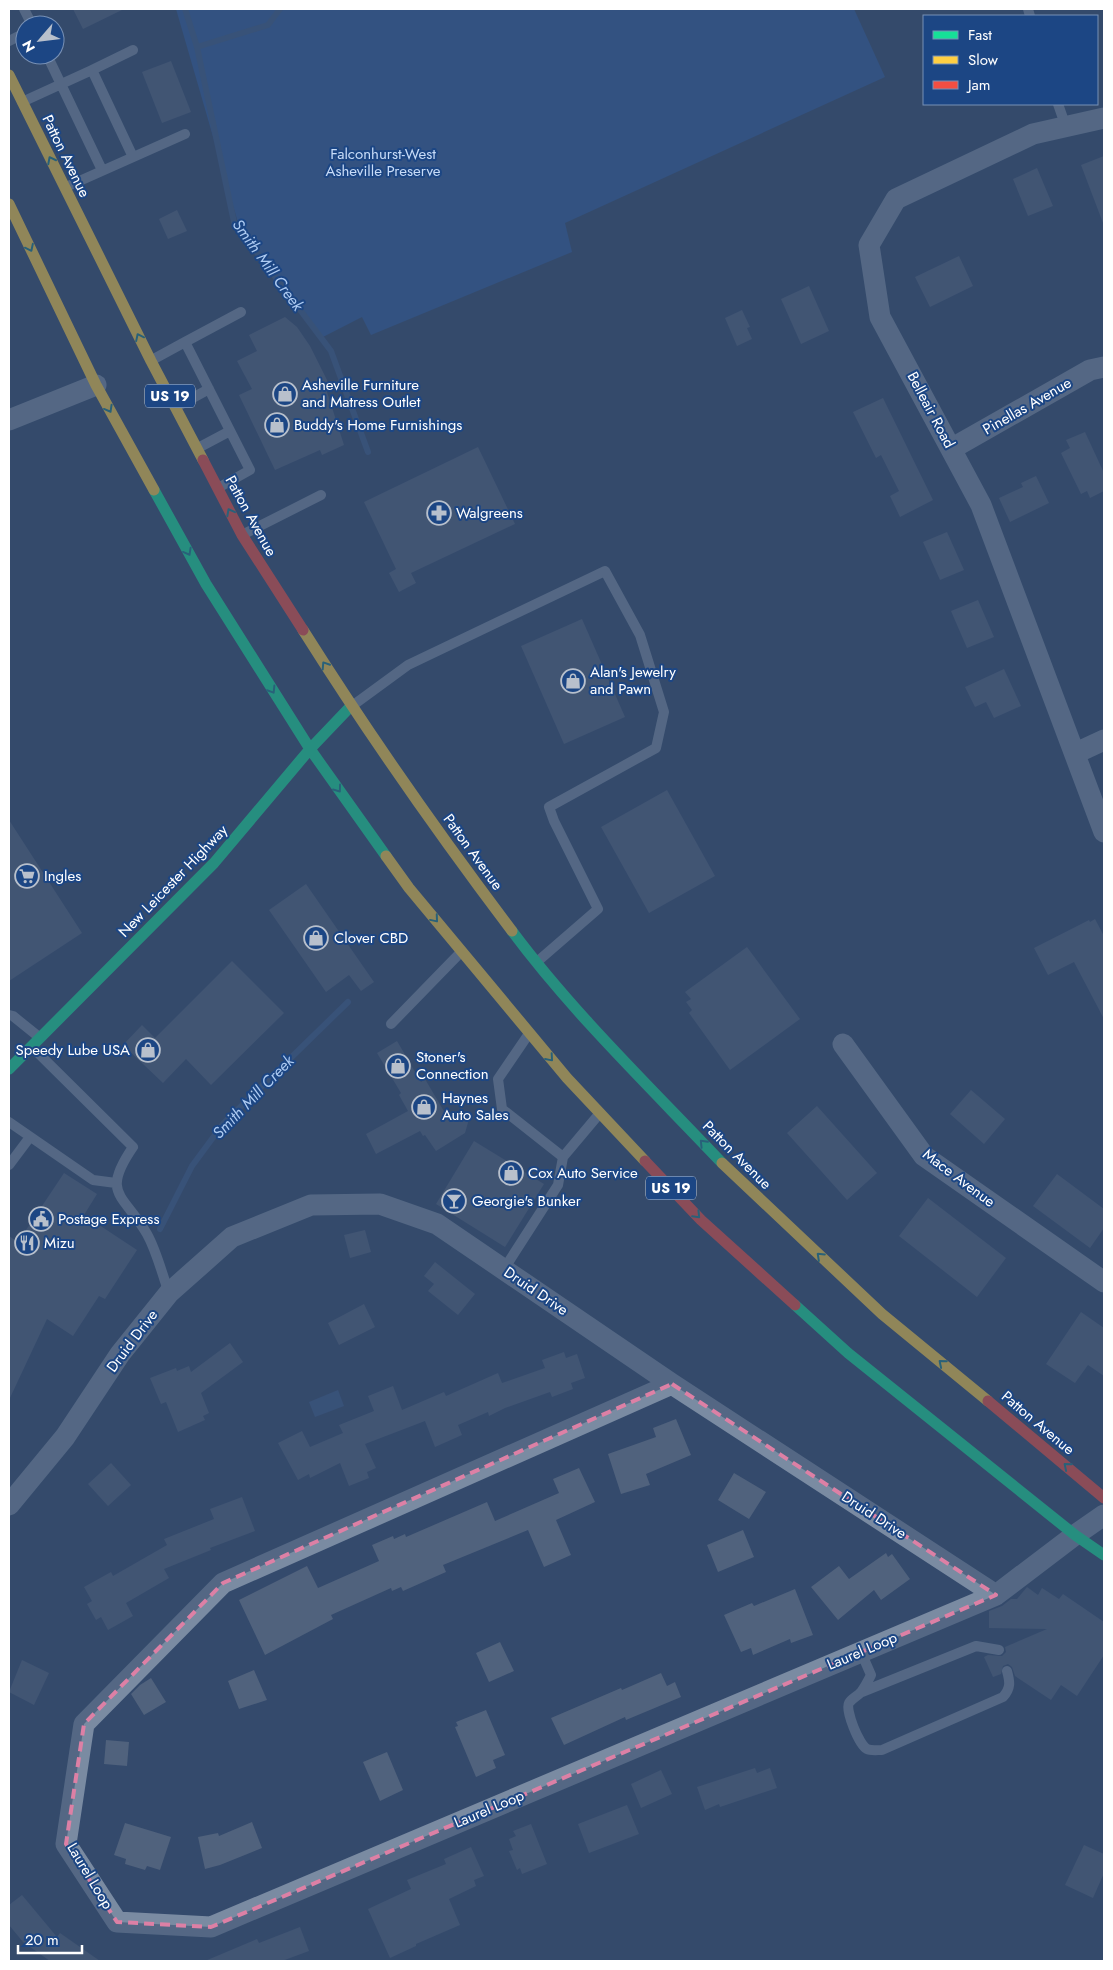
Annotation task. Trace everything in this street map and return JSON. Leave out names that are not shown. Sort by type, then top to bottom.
[{"type":"main road","name":"Patton Avenue","points":[[9,75],[151,361],[242,535],[351,706],[457,858],[537,962],[605,1040],[737,1179],[882,1314],[1104,1498]]},
{"type":"main road","name":"US 19","points":[[9,204],[96,385],[206,584],[310,749],[409,888],[529,1034],[600,1113],[701,1220],[848,1353],[1075,1535],[1104,1555]]},
{"type":"main road","name":"New Leicester Highway","points":[[9,1069],[214,863],[310,749],[351,706]]},
{"type":"street","name":"Belleair Road","points":[[1104,118],[1033,134],[896,199],[869,245],[880,317],[982,505],[1104,832]]},
{"type":"street","name":"Pinellas Avenue","points":[[952,449],[1090,370],[1104,367]]},
{"type":"street","points":[[9,420],[96,385]]},
{"type":"street","points":[[1076,753],[1104,740]]},
{"type":"street","name":"Mace Avenue","points":[[843,1044],[924,1156],[1104,1282]]},
{"type":"street","name":"Druid Drive","points":[[9,1505],[65,1437],[120,1354],[169,1293],[232,1237],[311,1205],[380,1204],[437,1224],[672,1384],[996,1595]]},
{"type":"street","name":"Laurel Loop","points":[[672,1384],[223,1583],[84,1724],[66,1844],[118,1922],[212,1927],[996,1595]]},
{"type":"street","points":[[996,1595],[1104,1515]]},
{"type":"lane","points":[[22,102],[133,50]]},
{"type":"lane","points":[[52,65],[102,170]]},
{"type":"lane","points":[[92,70],[133,157]]},
{"type":"lane","points":[[1058,105],[1066,127]]},
{"type":"lane","points":[[65,188],[185,134]]},
{"type":"lane","points":[[151,361],[241,312]]},
{"type":"lane","points":[[185,342],[250,470],[217,488]]},
{"type":"lane","points":[[175,408],[209,389]]},
{"type":"lane","points":[[197,449],[230,431]]},
{"type":"lane","points":[[242,535],[321,495]]},
{"type":"lane","points":[[351,706],[408,665],[605,571],[640,635],[664,712],[656,748],[549,807],[554,821],[598,909],[537,962]]},
{"type":"lane","points":[[391,1024],[462,952]]},
{"type":"lane","points":[[9,1015],[13,1016],[40,1038]]},
{"type":"lane","points":[[529,1034],[498,1079],[502,1109],[563,1157]]},
{"type":"lane","points":[[31,1047],[133,1147],[117,1173],[116,1183],[121,1198],[148,1235],[169,1293]]},
{"type":"lane","points":[[504,1269],[558,1185],[563,1157],[600,1113]]},
{"type":"lane","points":[[9,1122],[93,1180],[116,1183]]},
{"type":"lane","points":[[9,1164],[30,1137]]},
{"type":"lane","points":[[861,1692],[976,1646],[998,1650]]},
{"type":"lane","points":[[861,1652],[871,1675],[861,1692],[850,1702],[850,1717],[866,1749],[873,1750],[882,1750],[1003,1697],[1008,1691],[1010,1682],[1007,1671]]},
{"type":"highlighted area","points":[[672,1384],[996,1595],[211,1927],[117,1922],[66,1844],[84,1724],[223,1583]]},
{"type":"green space","name":"Falconhurst-West Asheville Preserve","points":[[176,9],[854,9],[885,77],[565,223],[572,252],[371,335],[362,317],[321,338],[241,233]]},
{"type":"shaded area","points":[[338,1390],[344,1406],[315,1417],[309,1402]]},
{"type":"building","points":[[73,9],[124,9],[83,29]]},
{"type":"building","points":[[171,61],[191,112],[162,123],[142,72]]},
{"type":"building","points":[[1104,156],[1104,223],[1103,223],[1081,165]]},
{"type":"building","points":[[1037,168],[1053,206],[1028,216],[1013,179]]},
{"type":"building","points":[[177,210],[187,231],[168,239],[159,219]]},
{"type":"building","points":[[959,256],[973,286],[930,307],[915,277]]},
{"type":"building","points":[[809,286],[829,331],[801,344],[781,299]]},
{"type":"building","points":[[742,310],[750,327],[747,328],[752,339],[737,346],[725,318]]},
{"type":"building","name":"Asheville Furniture and Matress Outlet","points":[[285,317],[297,327],[310,346],[328,382],[327,392],[344,445],[322,455],[320,450],[275,470],[239,395],[252,389],[237,361],[257,351],[249,335]]},
{"type":"building","points":[[883,398],[933,500],[900,517],[890,496],[899,491],[881,455],[876,458],[853,412]]},
{"type":"building","points":[[1085,432],[1104,473],[1104,491],[1090,498],[1087,491],[1081,494],[1061,453],[1070,448],[1066,440]]},
{"type":"building","name":"Walgreens","points":[[478,447],[515,524],[411,573],[416,583],[399,592],[389,573],[396,569],[364,502]]},
{"type":"building","points":[[1036,476],[1049,503],[1010,522],[999,498],[1023,487],[1021,483]]},
{"type":"building","points":[[947,532],[964,570],[940,580],[923,542]]},
{"type":"building","points":[[978,600],[994,637],[967,648],[951,611]]},
{"type":"building","name":"Alan's Jewelry and Pawn","points":[[582,619],[625,717],[564,744],[521,646]]},
{"type":"building","points":[[1004,669],[1021,706],[994,718],[986,702],[975,707],[965,687]]},
{"type":"building","points":[[667,790],[715,876],[649,913],[601,827]]},
{"type":"building","name":"Ingles","points":[[9,820],[82,933],[9,981]]},
{"type":"building","name":"Clover CBD","points":[[306,884],[374,982],[361,991],[349,975],[326,992],[269,910]]},
{"type":"building","points":[[1095,919],[1104,936],[1104,1019],[1074,962],[1048,975],[1034,948],[1089,920],[1090,922]]},
{"type":"building","points":[[747,947],[800,1019],[730,1070],[689,1013],[692,1010],[686,1002],[691,999],[685,992]]},
{"type":"building","points":[[232,961],[284,1013],[211,1085],[186,1059],[163,1083],[123,1045],[142,1025],[155,1038]]},
{"type":"building","points":[[397,1041],[421,1082],[425,1079],[445,1113],[469,1119],[465,1133],[436,1151],[420,1131],[376,1154],[366,1134],[408,1111],[399,1095],[401,1093],[377,1053]]},
{"type":"building","points":[[971,1090],[1005,1119],[984,1144],[950,1114]]},
{"type":"building","points":[[817,1106],[877,1173],[847,1200],[787,1133]]},
{"type":"building","points":[[474,1141],[544,1184],[505,1247],[436,1204]]},
{"type":"building","points":[[64,1173],[97,1194],[84,1215],[137,1250],[105,1299],[99,1296],[73,1336],[47,1319],[9,1400],[9,1236],[18,1242]]},
{"type":"building","points":[[1057,1174],[1104,1209],[1104,1228],[1090,1248],[1033,1206]]},
{"type":"building","points":[[928,1198],[1006,1258],[977,1297],[899,1236]]},
{"type":"building","points":[[365,1230],[371,1252],[350,1258],[344,1235]]},
{"type":"building","points":[[435,1262],[475,1294],[458,1315],[428,1291],[434,1284],[424,1276]]},
{"type":"building","points":[[364,1304],[375,1327],[339,1345],[328,1323]]},
{"type":"building","points":[[1081,1312],[1104,1328],[1104,1376],[1088,1365],[1075,1383],[1046,1364]]},
{"type":"building","points":[[230,1343],[243,1362],[201,1393],[209,1413],[203,1416],[205,1420],[178,1432],[166,1402],[161,1404],[150,1378],[176,1368],[177,1371],[189,1366],[191,1372]]},
{"type":"building","points":[[564,1352],[566,1358],[577,1354],[585,1378],[571,1383],[573,1389],[552,1397],[550,1392],[505,1408],[489,1416],[488,1412],[458,1425],[462,1435],[435,1447],[425,1421],[365,1444],[376,1468],[367,1472],[369,1478],[349,1486],[340,1463],[310,1478],[309,1474],[298,1480],[278,1443],[302,1431],[310,1447],[343,1433],[339,1425],[374,1411],[368,1396],[393,1386],[402,1410],[444,1392],[446,1396],[498,1373],[502,1383],[545,1368],[542,1360]]},
{"type":"building","points":[[676,1419],[691,1455],[646,1474],[650,1485],[621,1494],[608,1454],[656,1437],[653,1428]]},
{"type":"building","points":[[111,1463],[131,1485],[108,1506],[88,1484]]},
{"type":"building","points":[[579,1468],[595,1502],[556,1520],[571,1555],[544,1567],[528,1530],[443,1565],[446,1572],[403,1591],[401,1587],[392,1591],[391,1588],[331,1615],[333,1619],[265,1655],[239,1600],[307,1566],[318,1588],[379,1561],[372,1545],[393,1536],[394,1539],[405,1534],[406,1537],[487,1502],[495,1521],[559,1493],[553,1479]]},
{"type":"building","points":[[734,1473],[766,1492],[749,1519],[718,1500]]},
{"type":"building","points":[[242,1497],[255,1531],[210,1548],[211,1550],[164,1569],[169,1578],[126,1603],[133,1616],[108,1630],[101,1617],[96,1620],[87,1604],[92,1601],[84,1587],[111,1572],[113,1576],[167,1545],[164,1539],[214,1519],[210,1509]]},
{"type":"building","points":[[743,1530],[754,1557],[718,1572],[707,1545]]},
{"type":"building","points":[[886,1553],[888,1557],[892,1554],[910,1579],[881,1600],[874,1590],[838,1620],[811,1587],[839,1566],[849,1579]]},
{"type":"building","points":[[1027,1587],[1038,1595],[1042,1588],[1059,1599],[1063,1594],[1104,1622],[1104,1655],[1077,1696],[1061,1685],[1051,1700],[1015,1676],[1012,1667],[1008,1664],[1003,1666],[1001,1674],[993,1677],[984,1657],[988,1655],[1002,1656],[1006,1652],[1005,1647],[1047,1629],[989,1628],[989,1611],[1002,1606],[1011,1599],[1017,1599]]},
{"type":"building","points":[[795,1589],[813,1635],[791,1643],[790,1639],[753,1655],[751,1648],[741,1652],[724,1615],[752,1603],[754,1606]]},
{"type":"building","points":[[500,1642],[514,1671],[489,1682],[476,1653]]},
{"type":"building","points":[[22,1660],[49,1673],[34,1705],[9,1692]]},
{"type":"building","points":[[254,1670],[267,1700],[239,1709],[228,1681]]},
{"type":"building","points":[[661,1673],[667,1686],[675,1682],[681,1697],[626,1720],[625,1717],[564,1745],[551,1718]]},
{"type":"building","points":[[151,1678],[166,1702],[144,1715],[131,1694]]},
{"type":"building","points":[[486,1710],[505,1755],[493,1760],[496,1768],[476,1777],[455,1727],[458,1726],[456,1722]]},
{"type":"building","points":[[106,1740],[129,1742],[127,1766],[104,1764]]},
{"type":"building","points":[[387,1752],[403,1790],[380,1801],[363,1762]]},
{"type":"building","points":[[755,1768],[757,1773],[770,1768],[777,1788],[720,1807],[719,1804],[705,1810],[697,1787]]},
{"type":"building","points":[[661,1770],[672,1794],[641,1808],[631,1784]]},
{"type":"building","points":[[627,1805],[639,1834],[589,1853],[578,1824]]},
{"type":"building","points":[[252,1822],[262,1848],[205,1869],[198,1837],[218,1833],[219,1836]]},
{"type":"building","points":[[125,1823],[171,1837],[160,1870],[147,1866],[145,1870],[125,1864],[126,1859],[114,1855]]},
{"type":"building","points":[[531,1824],[547,1864],[522,1874],[520,1868],[517,1870],[509,1851],[513,1850],[509,1839],[516,1836],[513,1831]]},
{"type":"building","points":[[1084,1845],[1104,1854],[1104,1873],[1093,1898],[1065,1885]]},
{"type":"building","points":[[471,1847],[484,1876],[474,1880],[476,1886],[449,1899],[460,1925],[416,1944],[416,1946],[390,1958],[368,1909],[411,1889],[407,1880],[446,1864],[444,1859]]},
{"type":"building","points":[[22,1895],[57,1937],[60,1933],[100,1961],[50,1961],[23,1942],[9,1925],[9,1905]]},
{"type":"building","points":[[300,1927],[309,1951],[282,1961],[205,1961],[257,1939],[259,1943]]},
{"type":"waterway","name":"Smith Mill Creek","points":[[185,9],[197,47],[234,222],[331,351],[368,452]]},
{"type":"waterway","points":[[197,47],[268,25],[280,9]]},
{"type":"waterway","name":"Smith Mill Creek","points":[[160,1229],[192,1166],[223,1124],[348,1002]]},
{"type":"traffic: fast","points":[[154,490],[206,584],[310,749],[386,856]]},
{"type":"traffic: fast","points":[[9,1069],[214,863],[310,749],[351,706]]},
{"type":"traffic: fast","points":[[512,931],[587,1021],[722,1163]]},
{"type":"traffic: fast","points":[[795,1305],[848,1353],[1075,1535],[1104,1555]]},
{"type":"traffic: slow","points":[[9,75],[151,361],[203,460]]},
{"type":"traffic: slow","points":[[9,204],[96,385],[154,490]]},
{"type":"traffic: slow","points":[[303,630],[404,782],[512,931]]},
{"type":"traffic: slow","points":[[386,856],[409,888],[567,1078],[645,1161]]},
{"type":"traffic: slow","points":[[722,1163],[882,1314],[988,1401]]},
{"type":"traffic: jam","points":[[203,460],[242,535],[303,630]]},
{"type":"traffic: jam","points":[[645,1161],[701,1220],[795,1305]]},
{"type":"traffic: jam","points":[[988,1401],[1104,1498]]},
{"type":"place","name":"Asheville Furniture and Matress Outlet","points":[[285,394]]},
{"type":"place","name":"Buddy's Home Furnishings","points":[[277,425]]},
{"type":"place","name":"Walgreens","points":[[439,513]]},
{"type":"place","name":"Alan's Jewelry and Pawn","points":[[573,681]]},
{"type":"place","name":"Ingles","points":[[27,876]]},
{"type":"place","name":"Clover CBD","points":[[316,938]]},
{"type":"place","name":"Speedy Lube USA","points":[[148,1050]]},
{"type":"place","name":"Stoner's Connection","points":[[398,1066]]},
{"type":"place","name":"Haynes Auto Sales","points":[[424,1107]]},
{"type":"place","name":"Cox Auto Service","points":[[511,1173]]},
{"type":"place","name":"Georgie's Bunker","points":[[454,1201]]},
{"type":"place","name":"Postage Express","points":[[41,1219]]},
{"type":"place","name":"Mizu","points":[[27,1243]]}]
